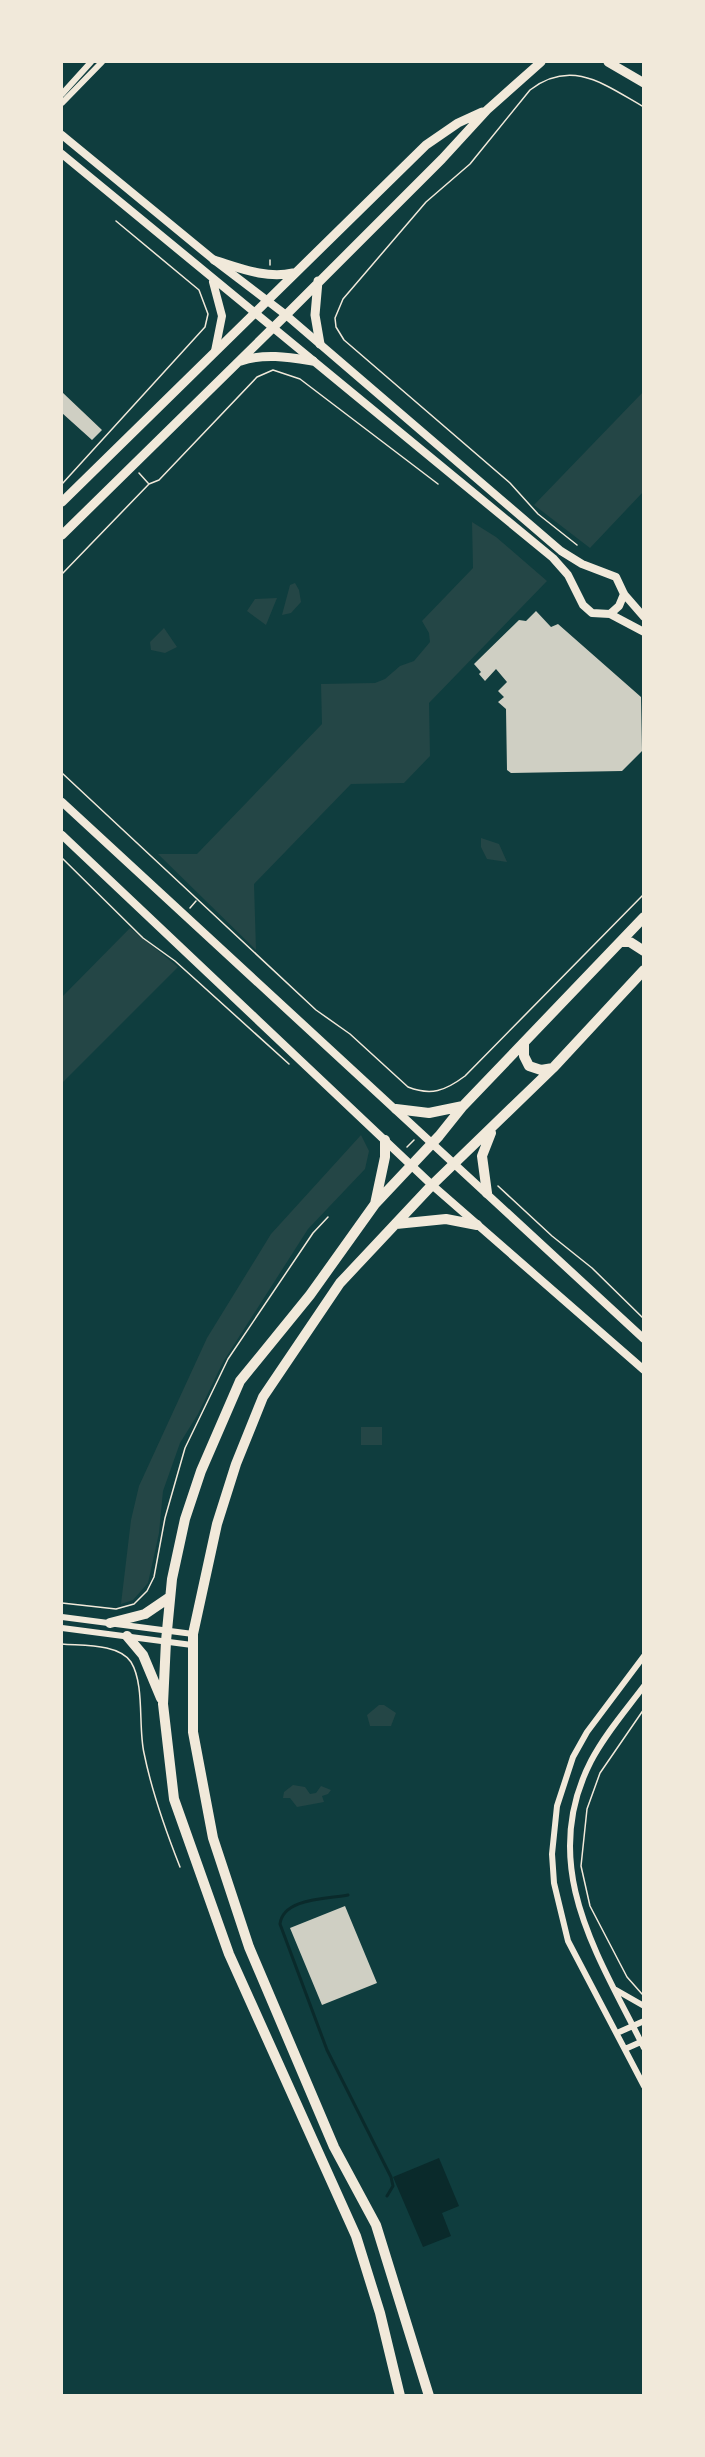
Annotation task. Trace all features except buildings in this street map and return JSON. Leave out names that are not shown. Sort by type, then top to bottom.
[{"type":"main road","points":[[62,535],[442,159],[487,110],[540,62]]},
{"type":"main road","points":[[609,62],[644,83]]},
{"type":"main road","points":[[62,502],[426,145],[458,123],[487,110]]},
{"type":"main road","points":[[214,260],[269,275],[279,276],[296,272]]},
{"type":"main road","points":[[318,281],[315,315],[320,344]]},
{"type":"main road","points":[[239,362],[256,356],[313,361]]},
{"type":"main road","points":[[400,2395],[380,2313],[356,2236],[229,1954],[174,1798],[163,1704],[170,1598],[185,1520],[201,1471],[240,1381],[310,1295],[375,1204],[432,1144],[463,1106],[644,918]]},
{"type":"main road","points":[[622,942],[630,942],[644,951]]},
{"type":"main road","points":[[429,2396],[376,2225],[334,2147],[249,1947],[213,1838],[193,1732],[192,1639],[217,1524],[236,1464],[263,1397],[340,1283],[432,1185],[553,1068],[644,970]]},
{"type":"main road","points":[[524,1044],[524,1056],[529,1066],[541,1070],[553,1068]]},
{"type":"main road","points":[[396,1109],[429,1113],[463,1106]]},
{"type":"main road","points":[[488,1192],[482,1156],[497,1122]]},
{"type":"main road","points":[[375,1204],[385,1157],[385,1140]]},
{"type":"main road","points":[[396,1224],[446,1219],[477,1225]]},
{"type":"main road","points":[[110,1623],[145,1614],[170,1598]]},
{"type":"main road","points":[[128,1636],[147,1662],[163,1704]]},
{"type":"street","points":[[62,94],[92,62]]},
{"type":"street","points":[[62,103],[102,62]]},
{"type":"street","points":[[62,135],[214,260],[286,315],[561,551],[582,564],[616,577],[624,594],[644,617]]},
{"type":"street","points":[[62,153],[213,281],[553,558],[568,575],[587,609],[592,613],[610,614],[644,632]]},
{"type":"street","points":[[213,281],[222,316],[214,353]]},
{"type":"street","points":[[610,614],[619,606],[624,594]]},
{"type":"street","points":[[62,802],[432,1144],[488,1192],[644,1339]]},
{"type":"street","points":[[62,835],[411,1166],[644,1370]]},
{"type":"street","points":[[62,1617],[110,1623],[166,1636],[192,1639]]},
{"type":"street","points":[[62,1628],[128,1636],[192,1639]]},
{"type":"street","points":[[644,1656],[587,1732],[573,1757],[562,1784],[552,1834],[552,1876],[568,1941],[644,2086]]},
{"type":"street","points":[[625,2049],[643,2044],[613,1988],[580,1917],[569,1867],[571,1821],[582,1781],[591,1761],[644,1686]]},
{"type":"street","points":[[613,1988],[631,2001],[644,2006]]},
{"type":"street","points":[[617,2033],[644,2021]]},
{"type":"path","points":[[577,546],[538,513],[510,483],[344,340],[336,327],[335,318],[343,299],[388,245],[426,202],[470,164],[530,90],[540,82],[555,76],[594,78],[644,107]]},
{"type":"path","points":[[62,483],[205,327],[207,314],[199,290],[116,221]]},
{"type":"path","points":[[62,574],[149,484],[159,480],[256,377],[273,370],[300,380],[438,484]]},
{"type":"path","points":[[62,773],[316,1010],[350,1034],[408,1087],[419,1091],[429,1093],[446,1089],[465,1077],[644,894]]},
{"type":"path","points":[[62,858],[144,938],[176,961],[295,1069]]},
{"type":"path","points":[[400,1155],[421,1132]]},
{"type":"path","points":[[494,1183],[552,1236],[592,1268],[644,1319]]},
{"type":"path","points":[[62,1603],[116,1609],[134,1604],[147,1591],[154,1577],[165,1518],[185,1448],[228,1359],[313,1233],[328,1217]]},
{"type":"path","points":[[62,1644],[113,1650],[130,1661],[137,1679],[143,1750],[156,1806],[180,1867]]},
{"type":"path","points":[[642,1994],[627,1977],[590,1906],[581,1866],[587,1809],[600,1773],[644,1709]]},
{"type":"shaded area","points":[[643,392],[643,492],[590,548],[534,505]]},
{"type":"shaded area","points":[[472,522],[496,537],[547,581],[429,703],[430,756],[404,783],[351,784],[254,884],[256,950],[158,854],[197,854],[322,724],[321,684],[375,683],[385,679],[400,666],[414,661],[430,642],[429,633],[422,621],[473,568]]},
{"type":"shaded area","points":[[295,583],[301,602],[291,613],[282,615],[290,585]]},
{"type":"shaded area","points":[[277,598],[266,625],[247,611],[255,599]]},
{"type":"shaded area","points":[[164,628],[177,647],[165,653],[151,650],[150,642]]},
{"type":"shaded area","points":[[481,838],[499,844],[507,862],[487,859],[481,847]]},
{"type":"shaded area","points":[[130,928],[178,967],[62,1083],[62,997]]},
{"type":"shaded area","points":[[361,1135],[369,1151],[365,1169],[308,1229],[223,1362],[198,1414],[180,1443],[163,1491],[159,1533],[148,1583],[133,1600],[121,1604],[131,1520],[139,1486],[207,1338],[271,1234]]},
{"type":"shaded area","points":[[361,1427],[382,1427],[382,1445],[361,1445]]},
{"type":"shaded area","points":[[379,1705],[384,1705],[396,1713],[391,1726],[370,1726],[367,1715]]},
{"type":"shaded area","points":[[293,1785],[305,1787],[310,1794],[316,1793],[321,1786],[331,1790],[322,1796],[324,1802],[297,1807],[290,1798],[283,1798],[284,1792]]},
{"type":"shaded area","points":[[439,2158],[459,2206],[442,2213],[451,2236],[423,2247],[393,2177]]},
{"type":"waterway","points":[[348,1895],[297,1904],[283,1915],[280,1924],[327,2050],[391,2177],[393,2186],[387,2196]]}]
